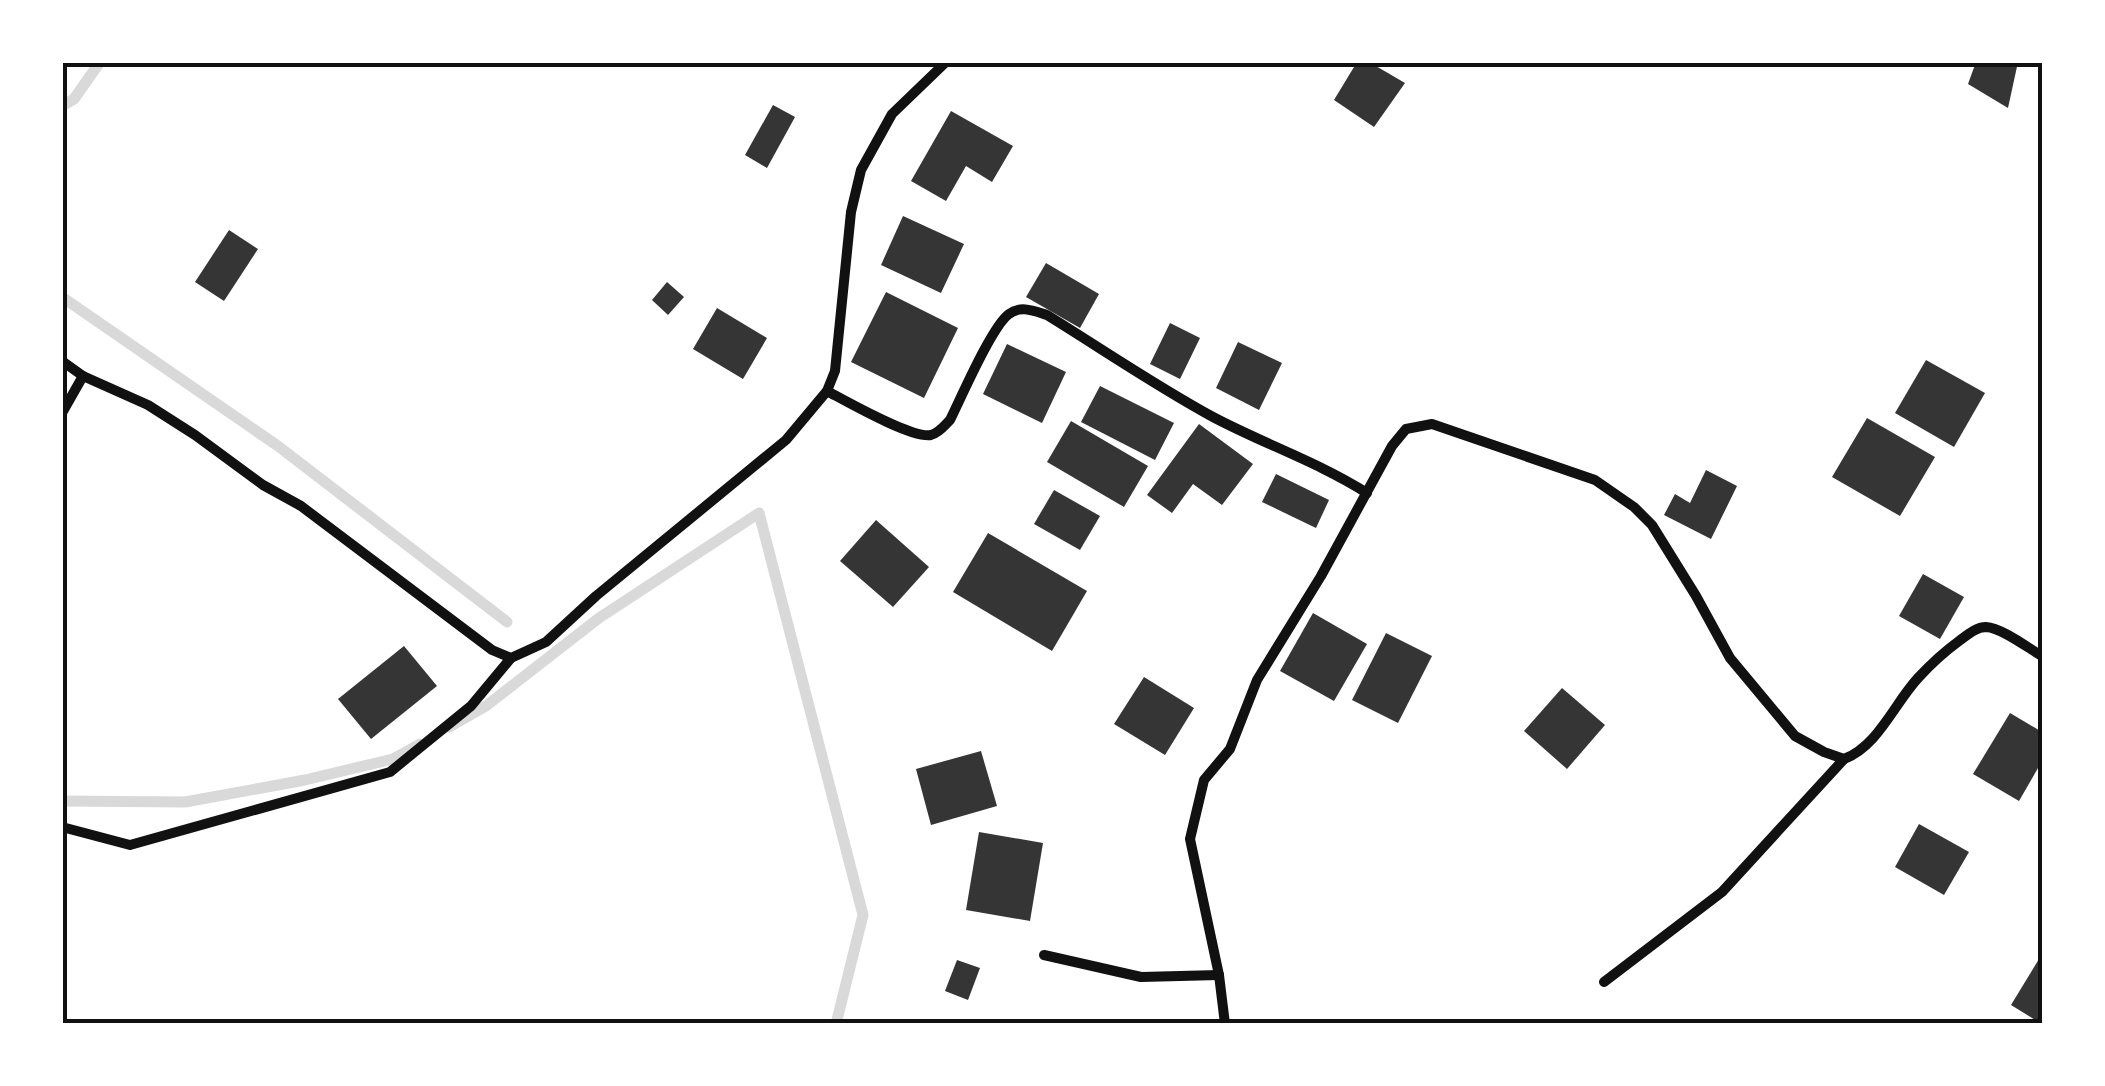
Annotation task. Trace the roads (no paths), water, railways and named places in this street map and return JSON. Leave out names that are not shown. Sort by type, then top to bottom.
[{"type":"street","points":[[62,827],[130,845],[390,772],[471,706],[511,658],[546,642],[786,440],[826,391],[835,370],[851,212],[861,170],[892,114],[946,62]]},
{"type":"street","points":[[826,391],[887,422],[929,436],[950,420],[998,326],[1010,312],[1026,308],[1047,315],[1210,415],[1340,476],[1367,493]]},
{"type":"street","points":[[62,361],[84,376],[148,405],[195,435],[263,485],[301,506],[492,650],[511,658]]},
{"type":"street","points":[[62,412],[84,376]]},
{"type":"street","points":[[1225,1024],[1219,975],[1190,839],[1204,780],[1230,749],[1257,680],[1321,576],[1392,446],[1406,430],[1432,424],[1595,480],[1634,507],[1652,525],[1730,658],[1795,736],[1844,760]]},
{"type":"street","points":[[1604,982],[1722,892],[1844,760],[1856,755],[1917,678],[1949,648],[1984,627],[2000,630],[2042,656]]},
{"type":"street","points":[[1044,955],[1141,977],[1219,975]]},
{"type":"waterway","points":[[62,106],[74,99],[100,62]]},
{"type":"waterway","points":[[62,297],[278,446],[507,622]]},
{"type":"waterway","points":[[449,727],[486,706],[599,618],[759,513],[863,915],[836,1024]]},
{"type":"waterway","points":[[62,801],[185,802],[393,759],[420,744]]}]
